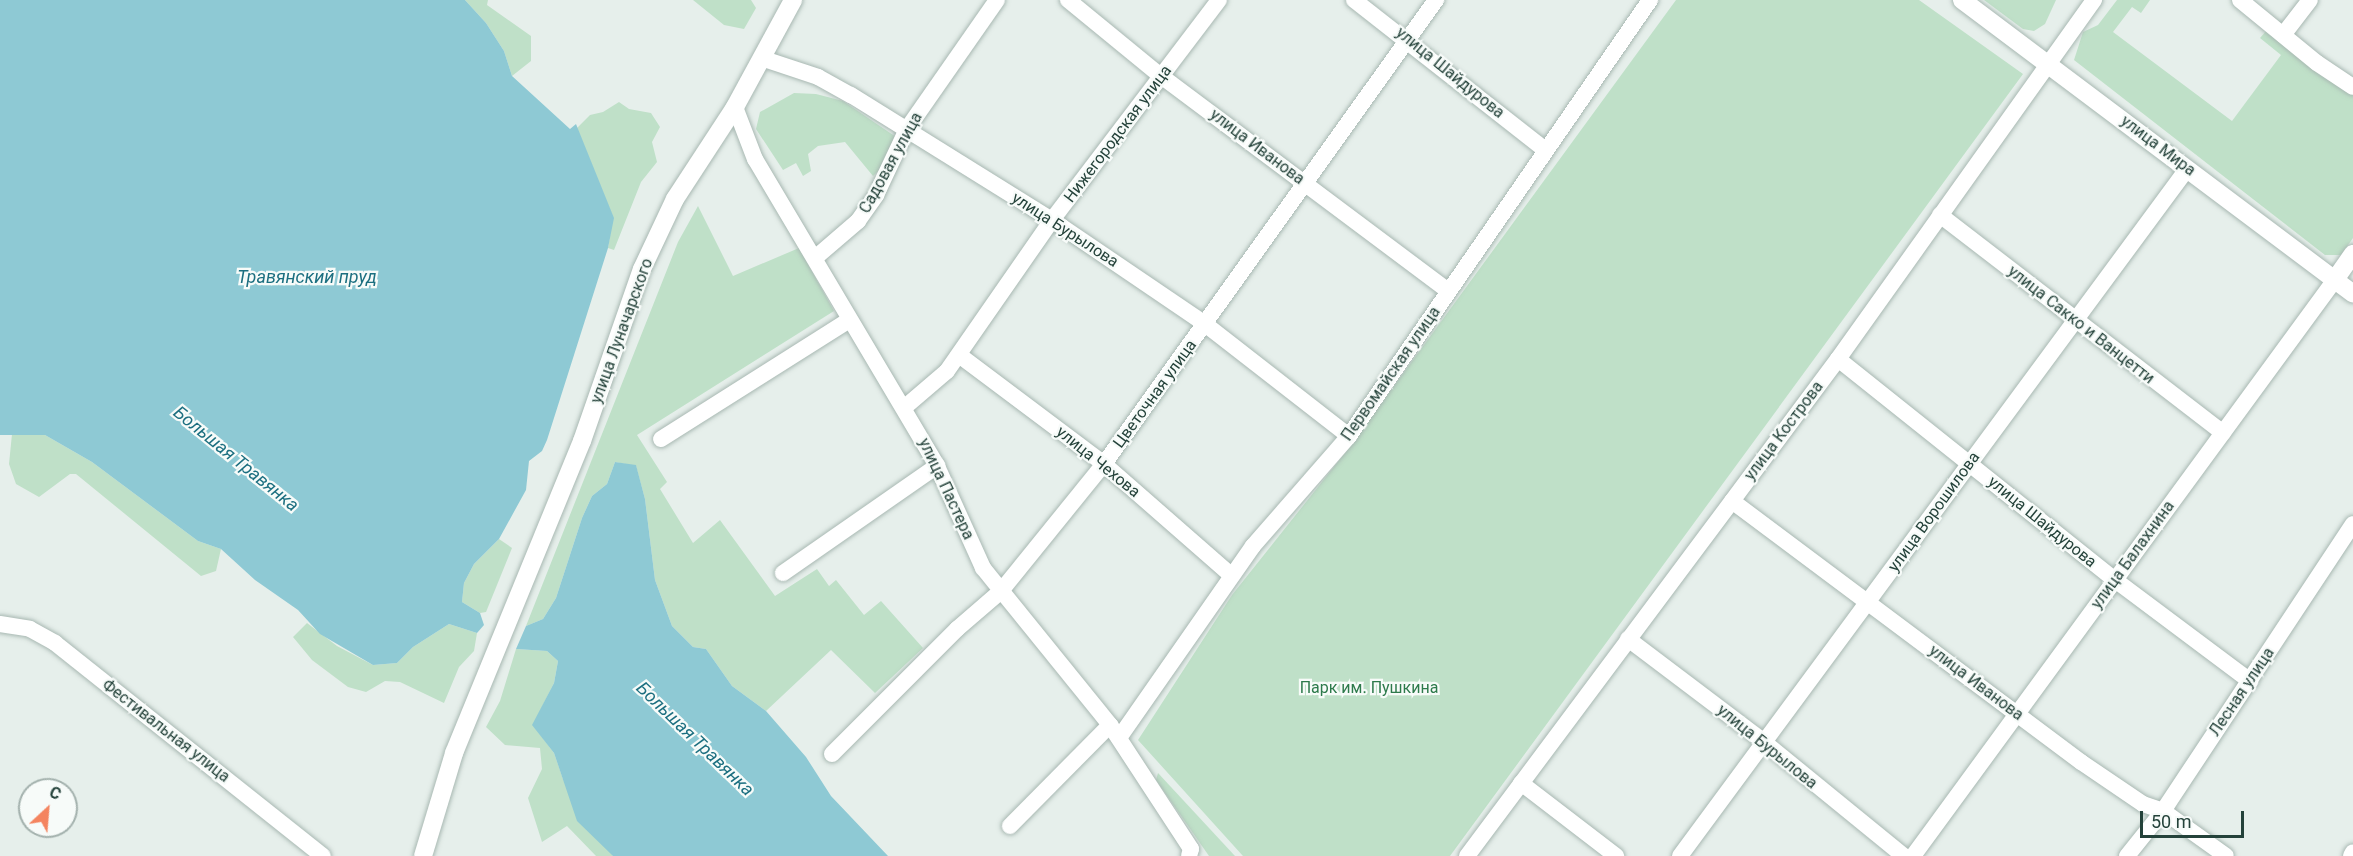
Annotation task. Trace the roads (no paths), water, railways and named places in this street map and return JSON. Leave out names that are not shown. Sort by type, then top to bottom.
[{"type":"street","name":"улица Луначарского","points":[[423,856],[454,753],[486,680],[582,441],[642,269],[675,199],[735,107],[793,0]]},
{"type":"street","name":"Садовая улица","points":[[815,258],[858,221],[876,195],[907,129],[997,0]]},
{"type":"street","name":"улица Иванова","points":[[1068,0],[1161,76],[1448,291]]},
{"type":"street","name":"Нижегородская улица","points":[[905,407],[947,371],[1052,220],[1219,0]]},
{"type":"street","name":"улица Шайдурова","points":[[1354,0],[1407,38],[1544,149]]},
{"type":"street","name":"Цветочная улица","points":[[832,754],[957,629],[1001,591],[1104,464],[1205,324],[1303,182],[1436,0]]},
{"type":"street","name":"Первомайская улица","points":[[1010,826],[1115,731],[1231,575],[1349,436],[1544,149],[1650,0]]},
{"type":"street","name":"улица Мира","points":[[1962,0],[2048,62],[2353,294]]},
{"type":"street","name":"улица Кострова","points":[[1467,856],[1838,359],[2094,0]]},
{"type":"street","points":[[2240,0],[2353,87]]},
{"type":"street","points":[[2283,35],[2310,0]]},
{"type":"street","name":"улица Бурылова","points":[[761,58],[818,76],[1052,220],[1205,324],[1349,436]]},
{"type":"street","name":"улица Пастера","points":[[735,107],[755,159],[815,258],[849,320],[905,407],[938,466],[983,568],[1115,731],[1190,853]]},
{"type":"street","name":"улица Ворошилова","points":[[1680,856],[2187,169]]},
{"type":"street","name":"улица Сакко и Ванцетти","points":[[1940,215],[2074,322],[2223,433]]},
{"type":"street","name":"улица Балахнина","points":[[1913,856],[2353,254]]},
{"type":"street","points":[[661,439],[849,320]]},
{"type":"street","name":"улица Чехова","points":[[959,355],[1104,464],[1231,575]]},
{"type":"street","name":"улица Шайдурова","points":[[1838,359],[2115,580],[2250,681]]},
{"type":"street","points":[[783,573],[938,466]]},
{"type":"street","name":"улица Иванова","points":[[1732,501],[2017,714],[2143,804],[2163,811],[2226,856]]},
{"type":"street","name":"Лесная улица","points":[[2127,856],[2163,811],[2353,524]]},
{"type":"street","name":"Фестивальная улица","points":[[0,624],[30,629],[55,643],[323,856]]},
{"type":"street","name":"улица Бурылова","points":[[1628,639],[1764,742],[1904,856]]},
{"type":"street","points":[[1521,783],[1616,856]]},
{"type":"water","name":"Травянский пруд","points":[[0,0],[465,0],[486,23],[504,51],[512,76],[570,129],[576,124],[614,218],[608,248],[547,440],[542,451],[529,461],[526,490],[499,539],[474,564],[464,583],[462,602],[480,613],[484,625],[477,633],[449,624],[413,647],[397,663],[373,665],[320,634],[298,610],[255,580],[221,549],[198,541],[92,462],[45,435],[0,435]]},
{"type":"water","name":"Большая Травянка","points":[[615,462],[636,465],[645,499],[655,580],[672,626],[693,647],[706,649],[732,686],[766,711],[806,757],[831,796],[888,856],[613,856],[577,821],[554,753],[532,725],[554,683],[558,661],[547,651],[516,649],[526,626],[543,619],[556,598],[582,518],[592,496],[607,484]]},
{"type":"park label","name":"Парк им. Пушкина","points":[[1369,688]]}]
